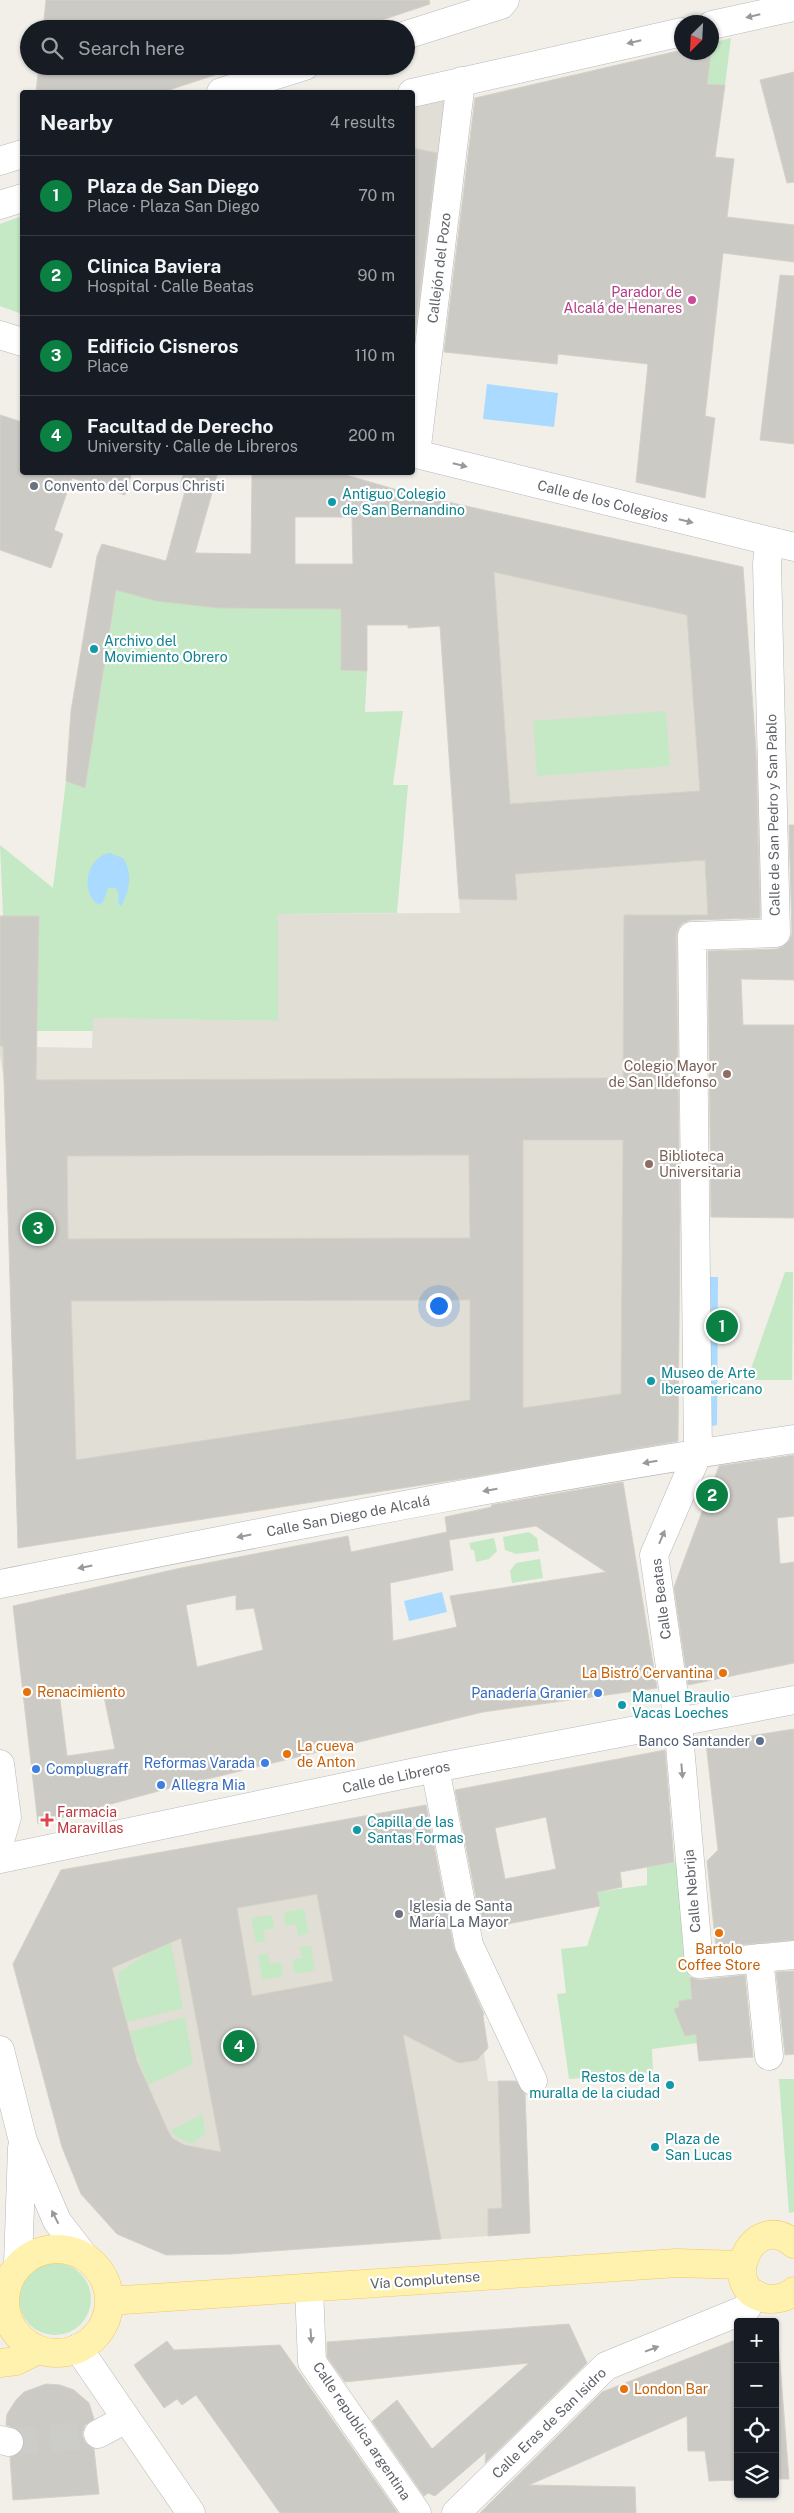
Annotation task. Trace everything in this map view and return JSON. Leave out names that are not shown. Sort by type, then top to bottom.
[{"type":"main road","points":[[793,2297],[767,2298],[755,2294],[747,2286],[742,2276],[741,2265],[744,2254],[760,2238],[770,2236],[782,2237],[794,2244]]},
{"type":"main road","points":[[50,2249],[68,2249],[84,2256],[98,2268],[106,2284],[110,2301],[107,2318],[99,2333],[87,2344],[55,2354],[38,2350],[23,2342],[12,2329],[5,2314],[2,2297],[8,2279],[18,2264],[33,2254],[50,2249]]},
{"type":"main road","name":"Vía Complutense","points":[[110,2301],[677,2263],[741,2265]]},
{"type":"main road","points":[[0,2363],[16,2361],[38,2350]]},
{"type":"street","points":[[415,31],[501,5],[505,0]]},
{"type":"street","points":[[719,23],[794,6]]},
{"type":"street","points":[[415,92],[674,34]]},
{"type":"street","points":[[227,90],[276,75]]},
{"type":"street","name":"Callejón del Pozo","points":[[415,446],[462,81]]},
{"type":"street","points":[[0,162],[20,155]]},
{"type":"street","points":[[0,205],[20,199]]},
{"type":"street","points":[[0,335],[20,341]]},
{"type":"street","name":"Calle de los Colegios","points":[[415,454],[781,544]]},
{"type":"street","name":"Calle de San Pedro y San Pablo","points":[[698,1453],[692,936],[776,933],[767,564],[781,544]]},
{"type":"street","name":"Calle San Diego de Alcalá","points":[[0,1584],[347,1515],[698,1453],[794,1439]]},
{"type":"street","name":"Calle Beatas","points":[[678,1723],[654,1555],[698,1453]]},
{"type":"street","name":"Calle de Libreros","points":[[0,1859],[435,1768],[794,1700]]},
{"type":"street","name":"Calle Nebrija","points":[[678,1723],[699,1964],[794,1955]]},
{"type":"street","points":[[0,1764],[7,1817],[0,1841]]},
{"type":"street","points":[[435,1768],[469,1945],[534,2081]]},
{"type":"street","points":[[759,1958],[769,2056]]},
{"type":"street","points":[[0,2050],[23,2141],[57,2221],[84,2256]]},
{"type":"street","points":[[18,2264],[23,2141]]},
{"type":"street","points":[[0,2190],[19,2216]]},
{"type":"street","name":"Calle republica argentina","points":[[309,2288],[312,2362],[417,2513]]},
{"type":"street","name":"Calle Eras de San Isidro","points":[[460,2511],[606,2366],[746,2309],[755,2294]]},
{"type":"street","points":[[78,2348],[191,2513]]},
{"type":"street","points":[[98,2434],[126,2419]]},
{"type":"shaded area","points":[[447,97],[415,410],[415,105]]},
{"type":"shaded area","points":[[431,498],[743,567],[768,915],[679,915],[678,1445],[18,1548],[4,1080],[0,1056],[0,916],[36,1047],[92,1048],[93,1018],[278,1021],[278,914],[460,913]]},
{"type":"shaded area","points":[[305,1827],[442,2039],[445,2056],[459,2063],[477,2060],[484,2053],[488,2081],[525,2081],[530,2233],[240,2253],[239,2249],[81,2194],[61,2145],[13,1963],[55,1956],[56,1920],[34,1923],[61,1870]]},
{"type":"green space","points":[[731,38],[725,85],[680,81],[708,72],[710,60],[719,60],[719,41]]},
{"type":"green space","points":[[20,217],[20,313],[0,306],[0,224]]},
{"type":"green space","points":[[116,590],[219,608],[341,609],[341,670],[367,671],[365,712],[403,711],[393,785],[408,785],[397,913],[278,914],[278,1021],[93,1018],[93,1031],[36,1031],[3,916],[0,845],[53,888],[66,781],[85,787]]},
{"type":"green space","points":[[666,711],[670,766],[537,776],[533,721]]},
{"type":"green space","points":[[785,1272],[793,1272],[792,1380],[747,1380]]},
{"type":"green space","points":[[529,1532],[537,1538],[539,1551],[516,1554],[505,1550],[503,1537]]},
{"type":"green space","points":[[494,1538],[497,1551],[489,1559],[476,1562],[474,1550],[471,1550],[469,1543]]},
{"type":"green space","points":[[540,1559],[543,1578],[512,1583],[510,1571],[516,1563]]},
{"type":"green space","points":[[678,1862],[692,1999],[679,2001],[679,2007],[674,2009],[696,2034],[697,2043],[652,2049],[653,2072],[569,2079],[557,1994],[566,1993],[561,1949],[587,1946],[600,1906],[597,1892],[647,1885],[647,1867]]},
{"type":"green space","points":[[304,1909],[309,1933],[298,1936],[296,1924],[286,1926],[284,1912]]},
{"type":"green space","points":[[272,1915],[274,1928],[264,1930],[265,1941],[256,1943],[251,1918]]},
{"type":"green space","points":[[171,1943],[183,2008],[127,2022],[120,1994],[118,1973],[146,1954]]},
{"type":"green space","points":[[311,1945],[315,1970],[295,1974],[292,1960],[302,1958],[300,1947]]},
{"type":"green space","points":[[268,1953],[270,1964],[281,1962],[283,1976],[262,1980],[258,1955]]},
{"type":"green space","points":[[185,2017],[193,2064],[148,2085],[129,2032]]},
{"type":"green space","points":[[779,2079],[794,2079],[794,2212],[789,2213]]},
{"type":"green space","points":[[202,2114],[206,2133],[192,2144],[175,2136],[171,2130]]},
{"type":"green space","points":[[55,2263],[69,2266],[81,2273],[88,2285],[91,2299],[88,2313],[81,2325],[69,2332],[55,2335],[41,2332],[29,2325],[22,2313],[19,2299],[22,2285],[29,2273],[41,2266]]},
{"type":"water","points":[[487,384],[558,393],[554,427],[483,419]]},
{"type":"water","points":[[110,853],[123,858],[128,870],[127,894],[121,906],[118,903],[119,895],[116,888],[108,888],[103,902],[99,905],[89,892],[88,875],[91,867],[102,856]]},
{"type":"water","points":[[705,1277],[718,1277],[717,1425],[706,1427]]},
{"type":"water","points":[[442,1592],[447,1612],[409,1621],[404,1601]]},
{"type":"building","points":[[46,0],[429,0],[430,4],[382,20],[44,20]]},
{"type":"building","points":[[674,52],[674,60],[710,60],[707,84],[725,85],[715,157],[734,159],[727,217],[794,225],[794,262],[723,253],[705,416],[715,418],[705,498],[636,482],[648,364],[558,354],[557,364],[444,352],[475,98]]},
{"type":"building","points":[[794,72],[794,182],[787,183],[760,80]]},
{"type":"building","points":[[38,75],[215,75],[169,90],[36,90]]},
{"type":"building","points":[[415,149],[437,153],[415,332]]},
{"type":"building","points":[[780,275],[794,276],[794,444],[760,440]]},
{"type":"building","name":"Convento del Corpus Christi","points":[[0,415],[20,421],[20,475],[131,475],[125,495],[72,478],[54,530],[63,534],[51,568],[0,550]]},
{"type":"building","points":[[183,475],[217,475],[195,553],[251,554],[252,475],[346,475],[411,494],[743,567],[756,752],[760,918],[691,920],[683,923],[678,929],[676,936],[680,1217],[678,1441],[473,1477],[18,1548],[3,1046],[0,1046],[0,916],[39,916],[36,1080],[623,1078],[624,915],[708,915],[705,860],[515,874],[517,900],[459,899],[440,626],[408,628],[408,625],[367,625],[367,671],[341,670],[341,609],[219,608],[157,601],[116,590],[85,788],[66,781],[71,711],[97,556],[102,544],[166,561],[185,491],[179,489]],"holes":[[[295,517],[352,517],[353,564],[295,564]],[[494,572],[687,615],[700,791],[510,804]],[[523,1140],[623,1140],[621,1394],[523,1408]],[[469,1155],[470,1238],[68,1239],[67,1156]],[[470,1300],[470,1400],[76,1460],[71,1301]]]},
{"type":"building","name":"Colegio Mayor de San Ildefonso","points":[[789,825],[794,825],[794,980],[741,979],[743,1025],[794,1025],[794,1218],[711,1217],[708,951],[777,949],[789,941],[792,933]]},
{"type":"building","points":[[794,1455],[794,1516],[777,1518],[780,1564],[794,1562],[794,1663],[688,1685],[674,1587],[719,1466]]},
{"type":"building","points":[[623,1482],[657,1688],[483,1712],[166,1789],[38,1824],[13,1606],[181,1568],[348,1536],[351,1552],[447,1532],[445,1517],[492,1507],[491,1505]],"holes":[[[536,1526],[606,1572],[450,1596],[457,1627],[393,1641],[390,1583],[453,1570],[449,1540]],[[236,1595],[236,1610],[254,1608],[263,1650],[197,1667],[186,1605]],[[102,1687],[115,1749],[67,1756],[59,1692]]]},
{"type":"building","points":[[794,1729],[794,1940],[716,1947],[707,1861],[718,1850],[706,1743]]},
{"type":"building","points":[[665,1750],[674,1862],[620,1872],[622,1887],[597,1892],[600,1906],[482,1929],[455,1790]],"holes":[[[546,1817],[556,1869],[505,1879],[495,1828]]]},
{"type":"building","points":[[426,1805],[454,1948],[484,2014],[488,2048],[477,2060],[459,2063],[403,2034],[441,2239],[231,2254],[166,2255],[117,2234],[81,2194],[62,2147],[13,1964],[61,1870]],"holes":[[[317,1894],[333,1981],[252,1996],[237,1908]],[[181,1938],[221,2152],[184,2145],[172,2138],[137,2061],[112,1968]]]},
{"type":"building","points":[[794,1971],[794,2054],[785,2055],[776,1972]]},
{"type":"building","points":[[745,1975],[753,2057],[699,2061],[696,2034],[685,2036],[674,2009],[679,2007],[679,2001],[692,1999],[690,1977],[700,1980]]},
{"type":"building","points":[[498,2081],[516,2081],[525,2094],[530,2233],[488,2236],[488,2209],[502,2208]]},
{"type":"building","points":[[569,2324],[587,2363],[485,2463],[486,2452],[435,2496],[428,2493],[424,2496],[372,2421],[397,2400],[432,2449],[529,2363],[345,2382],[327,2357],[327,2342]]},
{"type":"building","points":[[167,2341],[174,2350],[280,2345],[398,2513],[280,2513],[196,2395],[182,2405],[177,2399],[164,2408],[134,2365]]},
{"type":"building","points":[[734,2341],[734,2480],[709,2481],[705,2451],[688,2451],[687,2416],[529,2485],[635,2487],[636,2513],[480,2513],[602,2392]]},
{"type":"building","points":[[779,2351],[789,2479],[779,2479]]},
{"type":"building","points":[[46,2384],[60,2385],[74,2390],[89,2403],[94,2419],[85,2425],[82,2434],[85,2442],[94,2449],[99,2494],[13,2500],[10,2457],[21,2452],[24,2438],[19,2430],[6,2425],[7,2414],[24,2392]]},
{"type":"tunnel","points":[[9,2442],[98,2434]]},
{"type":"place","name":"Parador de Alcalá de Henares","points":[[692,300]]},
{"type":"place","name":"Convento del Corpus Christi","points":[[34,486]]},
{"type":"place","name":"Antiguo Colegio de San Bernandino","points":[[332,502]]},
{"type":"place","name":"Archivo del Movimiento Obrero","points":[[94,649]]},
{"type":"place","name":"Colegio Mayor de San Ildefonso","points":[[727,1074]]},
{"type":"place","name":"Biblioteca Universitaria","points":[[649,1164]]},
{"type":"place","name":"Edificio Cisneros","points":[[38,1228]]},
{"type":"place","name":"Plaza de San Diego","points":[[722,1326]]},
{"type":"place","name":"Museo de Arte Iberoamericano","points":[[651,1381]]},
{"type":"place","name":"Clinica Baviera","points":[[712,1495]]},
{"type":"place","name":"La Bistró Cervantina","points":[[723,1673]]},
{"type":"place","name":"Renacimiento","points":[[27,1692]]},
{"type":"place","name":"Panadería Granier","points":[[598,1693]]},
{"type":"place","name":"Manuel Braulio Vacas Loeches","points":[[622,1705]]},
{"type":"place","name":"Banco Santander","points":[[760,1741]]},
{"type":"place","name":"La cueva de Anton","points":[[287,1754]]},
{"type":"place","name":"Reformas Varada","points":[[265,1763]]},
{"type":"place","name":"Complugraff","points":[[36,1769]]},
{"type":"place","name":"Allegra Mia","points":[[161,1785]]},
{"type":"place","name":"Farmacia Maravillas","points":[[47,1820]]},
{"type":"place","name":"Capilla de las Santas Formas","points":[[357,1830]]},
{"type":"place","name":"Iglesia de Santa María La Mayor","points":[[399,1914]]},
{"type":"place","name":"Bartolo Coffee Store","points":[[719,1933]]},
{"type":"place","name":"Facultad de Derecho","points":[[239,2046]]},
{"type":"place","name":"Restos de la muralla de la ciudad","points":[[670,2085]]},
{"type":"place","name":"Plaza de San Lucas","points":[[655,2147]]},
{"type":"place","name":"London Bar","points":[[624,2389]]}]
